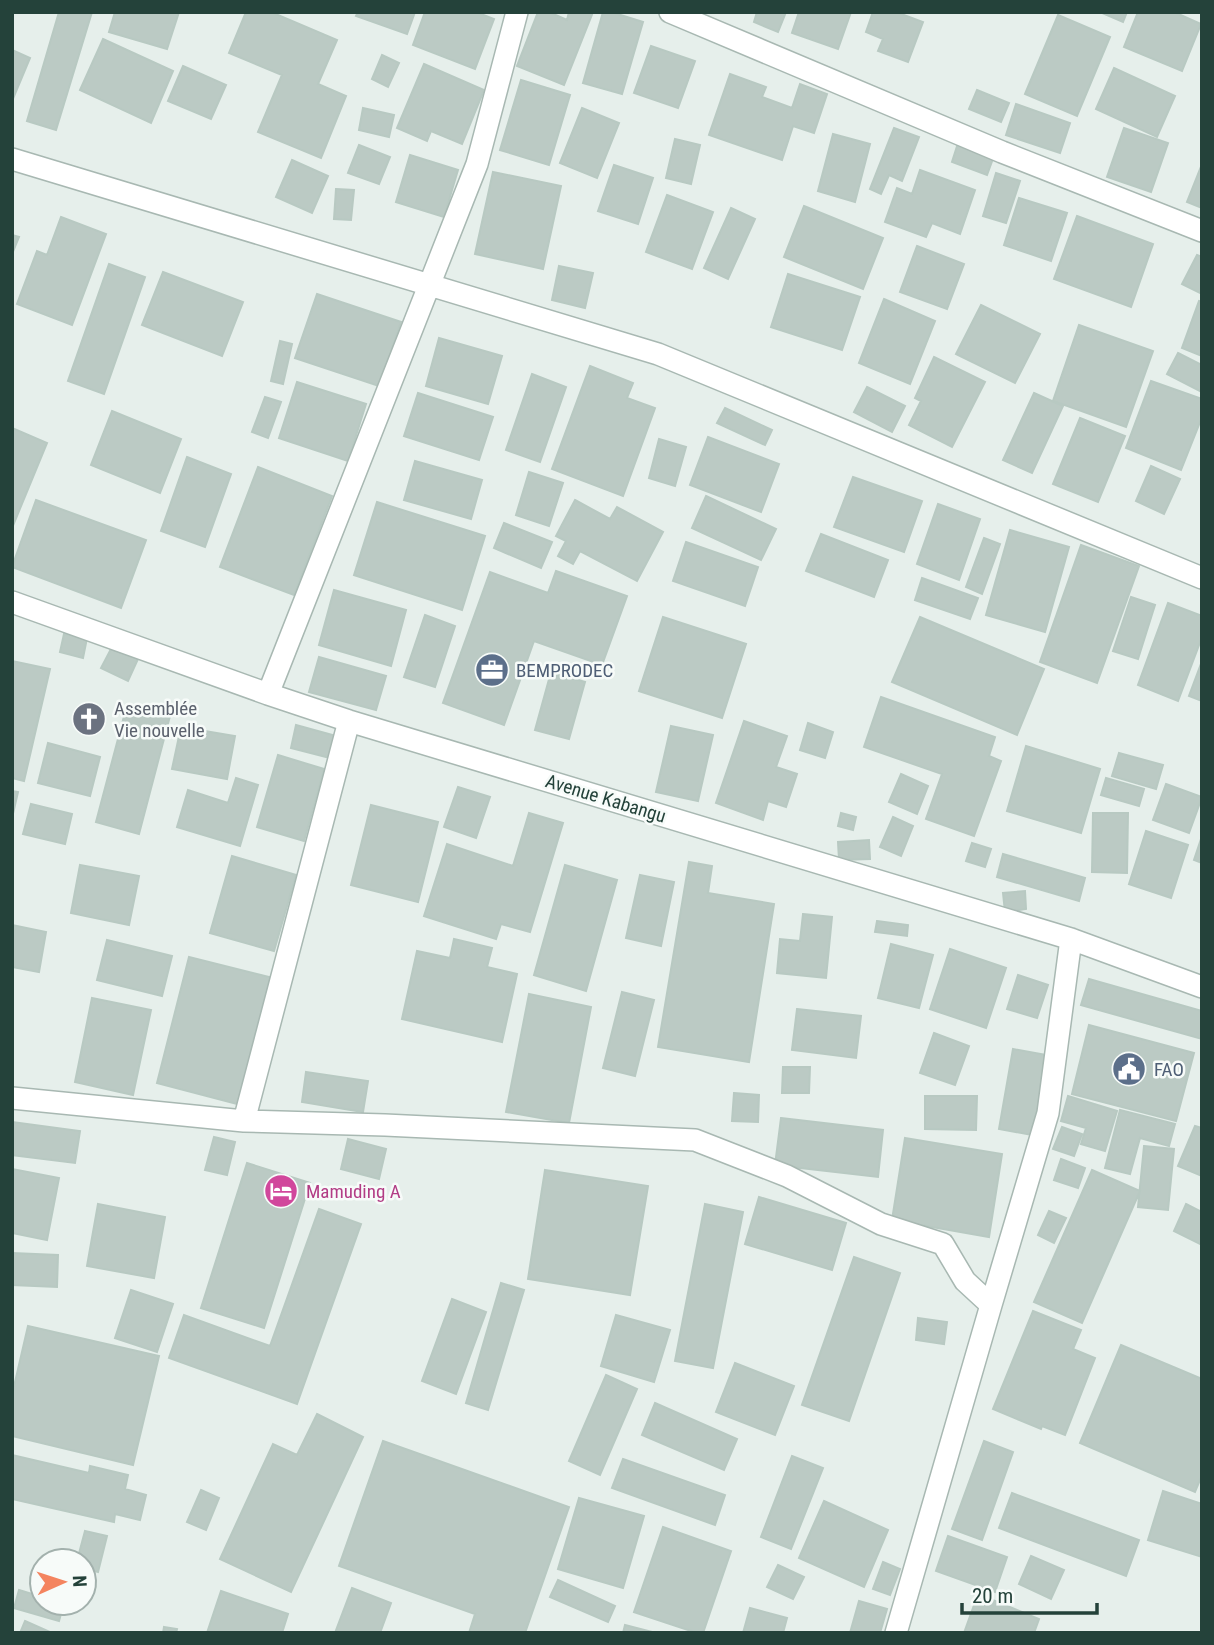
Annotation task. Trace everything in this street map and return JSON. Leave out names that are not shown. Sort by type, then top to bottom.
[{"type":"street","points":[[268,694],[477,164],[517,12]]},
{"type":"street","points":[[670,12],[1002,152],[1202,231]]},
{"type":"street","points":[[12,159],[658,354],[1202,578]]},
{"type":"street","name":"Avenue Kabangu","points":[[12,602],[349,721],[1071,939],[1202,987]]},
{"type":"street","points":[[244,1121],[349,721]]},
{"type":"street","points":[[896,1633],[1048,1113],[1071,939]]},
{"type":"street","points":[[12,1098],[244,1121],[695,1140],[787,1176],[881,1224],[943,1244],[965,1281],[991,1305]]},
{"type":"building","points":[[59,12],[92,12],[56,130],[27,121]]},
{"type":"building","points":[[115,12],[179,12],[167,49],[109,32]]},
{"type":"building","points":[[246,12],[271,12],[337,40],[318,84],[346,96],[321,158],[258,132],[282,75],[229,53]]},
{"type":"building","points":[[358,12],[415,12],[407,34],[356,16]]},
{"type":"building","points":[[425,12],[476,12],[494,19],[475,69],[413,45]]},
{"type":"building","points":[[538,12],[549,12],[567,20],[569,12],[593,12],[564,85],[517,66]]},
{"type":"building","points":[[603,12],[643,22],[622,94],[583,83]]},
{"type":"building","points":[[757,12],[786,12],[778,32],[754,22]]},
{"type":"building","points":[[799,12],[851,12],[838,49],[792,33]]},
{"type":"building","points":[[873,12],[896,12],[923,22],[908,62],[878,51],[883,39],[866,32]]},
{"type":"building","points":[[1100,12],[1127,12],[1123,22]]},
{"type":"building","points":[[1138,12],[1174,12],[1201,24],[1182,71],[1124,47]]},
{"type":"building","points":[[1058,15],[1110,37],[1077,116],[1025,94]]},
{"type":"building","points":[[103,39],[173,71],[151,123],[80,90]]},
{"type":"building","points":[[651,46],[695,61],[678,108],[634,93]]},
{"type":"building","points":[[12,50],[30,58],[12,101]]},
{"type":"building","points":[[382,55],[399,63],[388,87],[372,79]]},
{"type":"building","points":[[424,64],[484,90],[462,144],[431,131],[427,141],[397,128]]},
{"type":"building","points":[[183,66],[226,85],[211,119],[168,101]]},
{"type":"building","points":[[1114,68],[1175,96],[1157,137],[1096,109]]},
{"type":"building","points":[[730,74],[766,87],[762,97],[792,108],[800,84],[827,94],[814,133],[793,126],[782,160],[709,135]]},
{"type":"building","points":[[521,80],[570,95],[549,165],[500,150]]},
{"type":"building","points":[[977,90],[1009,103],[1001,122],[969,109]]},
{"type":"building","points":[[1016,104],[1070,123],[1060,153],[1006,135]]},
{"type":"building","points":[[363,108],[394,115],[389,137],[359,130]]},
{"type":"building","points":[[582,108],[619,123],[597,178],[560,163]]},
{"type":"building","points":[[894,128],[919,137],[902,181],[889,175],[881,194],[870,189]]},
{"type":"building","points":[[1124,128],[1168,143],[1151,192],[1107,177]]},
{"type":"building","points":[[833,134],[870,144],[855,202],[818,191]]},
{"type":"building","points":[[675,139],[700,145],[691,184],[666,178]]},
{"type":"building","points":[[959,140],[995,153],[987,175],[952,162]]},
{"type":"building","points":[[359,145],[390,157],[379,184],[348,173]]},
{"type":"building","points":[[410,155],[458,170],[444,217],[396,202]]},
{"type":"building","points":[[292,160],[328,176],[312,213],[276,197]]},
{"type":"building","points":[[1202,164],[1202,208],[1187,202]]},
{"type":"building","points":[[614,165],[653,178],[638,224],[598,211]]},
{"type":"building","points":[[920,170],[975,190],[960,234],[932,223],[926,237],[885,222],[897,188],[912,194]]},
{"type":"building","points":[[493,172],[561,186],[543,269],[475,254]]},
{"type":"building","points":[[996,173],[1020,181],[1006,223],[983,216]]},
{"type":"building","points":[[336,189],[354,190],[351,220],[334,219]]},
{"type":"building","points":[[667,195],[713,212],[692,269],[646,252]]},
{"type":"building","points":[[1019,198],[1067,213],[1051,261],[1004,245]]},
{"type":"building","points":[[804,206],[883,238],[863,289],[784,257]]},
{"type":"building","points":[[731,208],[755,219],[728,279],[704,268]]},
{"type":"building","points":[[1077,216],[1153,244],[1131,307],[1054,279]]},
{"type":"building","points":[[61,217],[106,234],[72,325],[17,304],[37,251],[47,255]]},
{"type":"building","points":[[12,235],[19,237],[12,254]]},
{"type":"building","points":[[917,246],[964,264],[947,309],[900,292]]},
{"type":"building","points":[[1197,255],[1202,257],[1202,294],[1182,284]]},
{"type":"building","points":[[109,264],[145,277],[104,394],[68,381]]},
{"type":"building","points":[[559,266],[593,273],[585,308],[552,300]]},
{"type":"building","points":[[163,272],[243,302],[222,356],[142,325]]},
{"type":"building","points":[[788,274],[860,297],[842,350],[771,327]]},
{"type":"building","points":[[317,294],[401,322],[379,386],[295,358]]},
{"type":"building","points":[[884,299],[935,321],[910,384],[859,363]]},
{"type":"building","points":[[1199,301],[1202,302],[1202,356],[1182,348]]},
{"type":"building","points":[[981,305],[1040,334],[1015,383],[956,354]]},
{"type":"building","points":[[1079,325],[1153,351],[1126,427],[1053,401]]},
{"type":"building","points":[[439,338],[502,356],[488,404],[426,386]]},
{"type":"building","points":[[280,341],[292,344],[283,384],[271,381]]},
{"type":"building","points":[[1178,353],[1202,365],[1202,392],[1167,374]]},
{"type":"building","points":[[934,357],[985,382],[952,447],[909,425],[921,401],[915,398]]},
{"type":"building","points":[[590,366],[633,383],[627,398],[655,408],[623,496],[552,469]]},
{"type":"building","points":[[532,374],[566,387],[540,462],[506,450]]},
{"type":"building","points":[[1151,381],[1202,399],[1202,417],[1181,470],[1126,448]]},
{"type":"building","points":[[297,382],[366,404],[348,461],[279,438]]},
{"type":"building","points":[[867,387],[905,406],[892,432],[854,412]]},
{"type":"building","points":[[418,393],[493,417],[479,460],[404,436]]},
{"type":"building","points":[[1034,393],[1063,406],[1032,473],[1003,460]]},
{"type":"building","points":[[265,397],[281,402],[268,438],[252,432]]},
{"type":"building","points":[[725,408],[772,430],[765,445],[717,423]]},
{"type":"building","points":[[112,411],[181,439],[160,493],[91,465]]},
{"type":"building","points":[[1080,418],[1125,436],[1098,502],[1053,484]]},
{"type":"building","points":[[12,428],[47,443],[12,528]]},
{"type":"building","points":[[708,437],[779,464],[761,512],[690,485]]},
{"type":"building","points":[[659,439],[686,447],[675,486],[649,478]]},
{"type":"building","points":[[187,457],[231,474],[205,547],[161,531]]},
{"type":"building","points":[[415,461],[482,480],[471,519],[404,500]]},
{"type":"building","points":[[1151,466],[1180,479],[1164,514],[1136,501]]},
{"type":"building","points":[[258,467],[332,496],[294,595],[220,567]]},
{"type":"building","points":[[529,472],[563,483],[549,526],[516,515]]},
{"type":"building","points":[[853,477],[922,501],[904,552],[834,527]]},
{"type":"building","points":[[706,496],[776,529],[761,560],[692,528]]},
{"type":"building","points":[[36,500],[146,540],[121,608],[12,567]]},
{"type":"building","points":[[575,500],[610,519],[617,507],[663,532],[637,581],[580,551],[573,564],[558,556],[566,541],[556,536]]},
{"type":"building","points":[[377,502],[485,536],[462,610],[354,575]]},
{"type":"building","points":[[938,504],[980,519],[959,580],[917,564]]},
{"type":"building","points":[[504,523],[552,542],[541,568],[494,548]]},
{"type":"building","points":[[1010,530],[1069,547],[1045,632],[986,615]]},
{"type":"building","points":[[821,534],[888,560],[874,597],[806,571]]},
{"type":"building","points":[[984,538],[1000,544],[982,594],[966,587]]},
{"type":"building","points":[[686,542],[758,567],[745,606],[673,581]]},
{"type":"building","points":[[1081,545],[1139,566],[1097,683],[1040,662]]},
{"type":"building","points":[[556,571],[627,596],[602,665],[534,641],[504,725],[443,703],[490,572],[548,593]]},
{"type":"building","points":[[922,578],[978,598],[970,619],[915,600]]},
{"type":"building","points":[[334,590],[406,610],[391,666],[319,645]]},
{"type":"building","points":[[1131,597],[1155,605],[1138,659],[1113,651]]},
{"type":"building","points":[[1168,603],[1202,616],[1202,637],[1178,701],[1138,685]]},
{"type":"building","points":[[425,615],[455,626],[435,687],[404,677]]},
{"type":"building","points":[[663,617],[746,644],[722,718],[639,691]]},
{"type":"building","points":[[920,617],[1044,669],[1017,735],[892,682]]},
{"type":"building","points":[[64,634],[87,638],[83,658],[60,652]]},
{"type":"building","points":[[112,647],[138,659],[128,681],[101,668]]},
{"type":"building","points":[[319,657],[386,676],[376,710],[309,692]]},
{"type":"building","points":[[12,661],[50,669],[24,781],[12,778]]},
{"type":"building","points":[[1202,661],[1202,701],[1189,696]]},
{"type":"building","points":[[551,672],[585,682],[569,739],[535,730]]},
{"type":"building","points":[[881,697],[995,737],[989,756],[1001,761],[974,836],[926,819],[942,774],[864,747]]},
{"type":"building","points":[[127,705],[170,716],[139,834],[96,822]]},
{"type":"building","points":[[744,721],[787,736],[776,767],[797,774],[786,807],[768,801],[763,820],[716,803]]},
{"type":"building","points":[[808,723],[833,732],[825,758],[800,750]]},
{"type":"building","points":[[296,725],[336,736],[330,758],[291,748]]},
{"type":"building","points":[[671,726],[713,735],[698,801],[656,792]]},
{"type":"building","points":[[181,727],[235,736],[227,779],[172,769]]},
{"type":"building","points":[[48,743],[100,757],[90,796],[38,783]]},
{"type":"building","points":[[1026,746],[1100,769],[1081,833],[1007,811]]},
{"type":"building","points":[[1119,753],[1163,765],[1156,789],[1112,776]]},
{"type":"building","points":[[278,755],[324,769],[304,841],[257,827]]},
{"type":"building","points":[[901,774],[928,786],[917,814],[889,802]]},
{"type":"building","points":[[236,778],[258,785],[240,846],[177,827],[188,790],[228,803]]},
{"type":"building","points":[[1106,778],[1144,789],[1139,806],[1101,795]]},
{"type":"building","points":[[1166,784],[1202,797],[1189,833],[1153,820]]},
{"type":"building","points":[[458,787],[490,797],[476,838],[444,827]]},
{"type":"building","points":[[12,791],[18,792],[12,818]]},
{"type":"building","points":[[31,804],[72,814],[65,844],[23,834]]},
{"type":"building","points":[[371,805],[438,822],[418,902],[351,885]]},
{"type":"building","points":[[529,813],[563,823],[530,932],[501,924],[496,939],[424,916],[447,844],[513,866]]},
{"type":"building","points":[[841,813],[856,817],[853,830],[838,826]]},
{"type":"building","points":[[1093,813],[1128,813],[1127,873],[1092,872]]},
{"type":"building","points":[[893,817],[913,826],[901,856],[880,847]]},
{"type":"building","points":[[1146,831],[1188,845],[1171,898],[1129,884]]},
{"type":"building","points":[[1202,836],[1202,863],[1194,860]]},
{"type":"building","points":[[869,840],[870,859],[839,860],[838,842]]},
{"type":"building","points":[[972,843],[991,849],[985,867],[966,861]]},
{"type":"building","points":[[1003,854],[1085,878],[1079,901],[997,877]]},
{"type":"building","points":[[232,856],[296,875],[274,951],[210,933]]},
{"type":"building","points":[[689,862],[712,866],[708,893],[774,904],[749,1062],[658,1047]]},
{"type":"building","points":[[80,865],[139,876],[129,925],[71,913]]},
{"type":"building","points":[[565,865],[617,880],[586,991],[534,975]]},
{"type":"building","points":[[640,875],[674,882],[661,946],[626,938]]},
{"type":"building","points":[[1025,891],[1026,909],[1005,912],[1003,893]]},
{"type":"building","points":[[803,914],[832,917],[826,978],[777,973],[780,939],[800,941]]},
{"type":"building","points":[[877,921],[908,925],[907,936],[875,932]]},
{"type":"building","points":[[12,925],[46,932],[39,972],[12,967]]},
{"type":"building","points":[[454,939],[492,948],[487,967],[517,974],[502,1042],[402,1019],[417,951],[450,958]]},
{"type":"building","points":[[107,940],[172,956],[162,996],[97,980]]},
{"type":"building","points":[[891,944],[933,955],[919,1008],[878,998]]},
{"type":"building","points":[[950,949],[1006,968],[986,1028],[930,1009]]},
{"type":"building","points":[[189,957],[273,978],[241,1105],[157,1083]]},
{"type":"building","points":[[1018,975],[1048,985],[1037,1018],[1007,1009]]},
{"type":"building","points":[[1089,979],[1202,1011],[1202,1039],[1081,1005]]},
{"type":"building","points":[[622,992],[654,1000],[635,1076],[603,1068]]},
{"type":"building","points":[[529,994],[591,1007],[569,1123],[506,1112]]},
{"type":"building","points":[[92,998],[151,1010],[133,1095],[75,1082]]},
{"type":"building","points":[[797,1009],[861,1016],[856,1058],[792,1050]]},
{"type":"building","points":[[1089,1025],[1194,1053],[1176,1121],[1072,1094]]},
{"type":"building","points":[[934,1033],[969,1046],[955,1085],[920,1073]]},
{"type":"building","points":[[1013,1049],[1052,1056],[1038,1136],[999,1129]]},
{"type":"building","points":[[783,1067],[810,1067],[809,1093],[782,1093]]},
{"type":"building","points":[[306,1072],[368,1081],[363,1112],[302,1102]]},
{"type":"building","points":[[734,1093],[759,1095],[758,1122],[732,1121]]},
{"type":"building","points":[[925,1096],[977,1096],[976,1130],[925,1129]]},
{"type":"building","points":[[1068,1096],[1117,1111],[1105,1151],[1081,1144],[1086,1128],[1061,1121]]},
{"type":"building","points":[[1120,1110],[1175,1124],[1169,1146],[1140,1138],[1130,1174],[1105,1168]]},
{"type":"building","points":[[781,1118],[883,1130],[878,1177],[775,1165]]},
{"type":"building","points":[[12,1122],[80,1131],[75,1163],[12,1155]]},
{"type":"building","points":[[1195,1126],[1202,1128],[1202,1176],[1178,1166]]},
{"type":"building","points":[[1062,1127],[1082,1134],[1074,1156],[1053,1149]]},
{"type":"building","points":[[214,1137],[235,1142],[227,1175],[205,1170]]},
{"type":"building","points":[[905,1138],[1002,1154],[989,1237],[892,1220]]},
{"type":"building","points":[[348,1139],[386,1149],[379,1179],[341,1169]]},
{"type":"building","points":[[1144,1146],[1174,1149],[1168,1210],[1138,1207]]},
{"type":"building","points":[[1061,1159],[1085,1168],[1078,1188],[1054,1180]]},
{"type":"building","points":[[247,1163],[310,1183],[264,1328],[201,1308]]},
{"type":"building","points":[[12,1169],[59,1178],[47,1240],[12,1233]]},
{"type":"building","points":[[545,1170],[648,1186],[630,1295],[528,1279]]},
{"type":"building","points":[[1092,1170],[1140,1191],[1082,1323],[1034,1302]]},
{"type":"building","points":[[759,1197],[846,1223],[832,1270],[745,1244]]},
{"type":"building","points":[[98,1204],[165,1217],[154,1278],[87,1266]]},
{"type":"building","points":[[705,1204],[743,1212],[713,1368],[675,1361]]},
{"type":"building","points":[[1186,1204],[1202,1212],[1202,1245],[1174,1231]]},
{"type":"building","points":[[319,1209],[361,1224],[297,1404],[169,1358],[184,1315],[270,1346]]},
{"type":"building","points":[[1049,1211],[1066,1218],[1054,1243],[1038,1235]]},
{"type":"building","points":[[12,1253],[58,1255],[57,1287],[12,1285]]},
{"type":"building","points":[[854,1257],[900,1273],[849,1421],[802,1405]]},
{"type":"building","points":[[501,1283],[524,1290],[488,1410],[466,1403]]},
{"type":"building","points":[[131,1290],[173,1304],[157,1352],[115,1338]]},
{"type":"building","points":[[452,1299],[486,1312],[456,1394],[422,1381]]},
{"type":"building","points":[[1033,1311],[1081,1330],[1073,1349],[1095,1358],[1065,1435],[1042,1426],[1041,1429],[993,1409]]},
{"type":"building","points":[[616,1315],[670,1330],[654,1382],[601,1366]]},
{"type":"building","points":[[918,1318],[947,1322],[944,1344],[916,1340]]},
{"type":"building","points":[[28,1326],[159,1356],[133,1465],[12,1436],[12,1395]]},
{"type":"building","points":[[1121,1345],[1202,1379],[1202,1475],[1195,1492],[1080,1443]]},
{"type":"building","points":[[735,1363],[794,1386],[775,1435],[716,1412]]},
{"type":"building","points":[[606,1375],[637,1389],[600,1475],[569,1461]]},
{"type":"building","points":[[655,1403],[737,1439],[724,1470],[642,1435]]},
{"type":"building","points":[[317,1414],[363,1437],[291,1592],[220,1559],[273,1444],[297,1455]]},
{"type":"building","points":[[383,1441],[569,1507],[525,1633],[469,1633],[475,1614],[339,1566]]},
{"type":"building","points":[[984,1441],[1013,1452],[982,1540],[952,1529]]},
{"type":"building","points":[[12,1455],[89,1473],[90,1466],[128,1475],[125,1489],[146,1495],[140,1520],[115,1514],[114,1522],[12,1499]]},
{"type":"building","points":[[792,1456],[823,1468],[791,1549],[761,1537]]},
{"type":"building","points":[[623,1459],[725,1495],[715,1525],[612,1488]]},
{"type":"building","points":[[201,1490],[219,1498],[206,1530],[187,1522]]},
{"type":"building","points":[[1163,1491],[1202,1504],[1202,1557],[1148,1540]]},
{"type":"building","points":[[1012,1493],[1139,1540],[1126,1576],[999,1528]]},
{"type":"building","points":[[579,1498],[644,1516],[623,1588],[558,1569]]},
{"type":"building","points":[[824,1501],[888,1530],[864,1587],[799,1558]]},
{"type":"building","points":[[663,1527],[731,1551],[703,1633],[634,1612]]},
{"type":"building","points":[[85,1531],[107,1536],[98,1572],[98,1547],[81,1547]]},
{"type":"building","points":[[948,1536],[1007,1557],[995,1592],[936,1571]]},
{"type":"building","points":[[1031,1556],[1064,1570],[1051,1599],[1019,1584]]},
{"type":"building","points":[[883,1562],[900,1569],[890,1595],[873,1589]]},
{"type":"building","points":[[778,1565],[804,1577],[793,1599],[767,1587]]},
{"type":"building","points":[[558,1580],[615,1606],[608,1622],[550,1597]]},
{"type":"building","points":[[352,1588],[391,1603],[380,1633],[335,1633]]},
{"type":"building","points":[[19,1590],[28,1593],[28,1612],[14,1608]]},
{"type":"building","points":[[221,1591],[288,1614],[282,1633],[207,1633]]},
{"type":"building","points":[[978,1594],[1039,1619],[1034,1633],[964,1633]]},
{"type":"building","points":[[859,1601],[887,1609],[880,1633],[850,1633]]},
{"type":"building","points":[[750,1608],[787,1618],[783,1633],[743,1633]]},
{"type":"building","points":[[25,1621],[52,1633],[20,1633]]},
{"type":"building","points":[[625,1625],[656,1633],[623,1633]]},
{"type":"building","points":[[164,1627],[177,1629],[176,1633],[163,1633]]},
{"type":"place","name":"BEMPRODEC","points":[[492,670]]},
{"type":"place","name":"Assemblée Vie nouvelle","points":[[89,719]]},
{"type":"place","name":"FAO","points":[[1129,1069]]},
{"type":"place","name":"Mamuding A","points":[[281,1191]]}]
